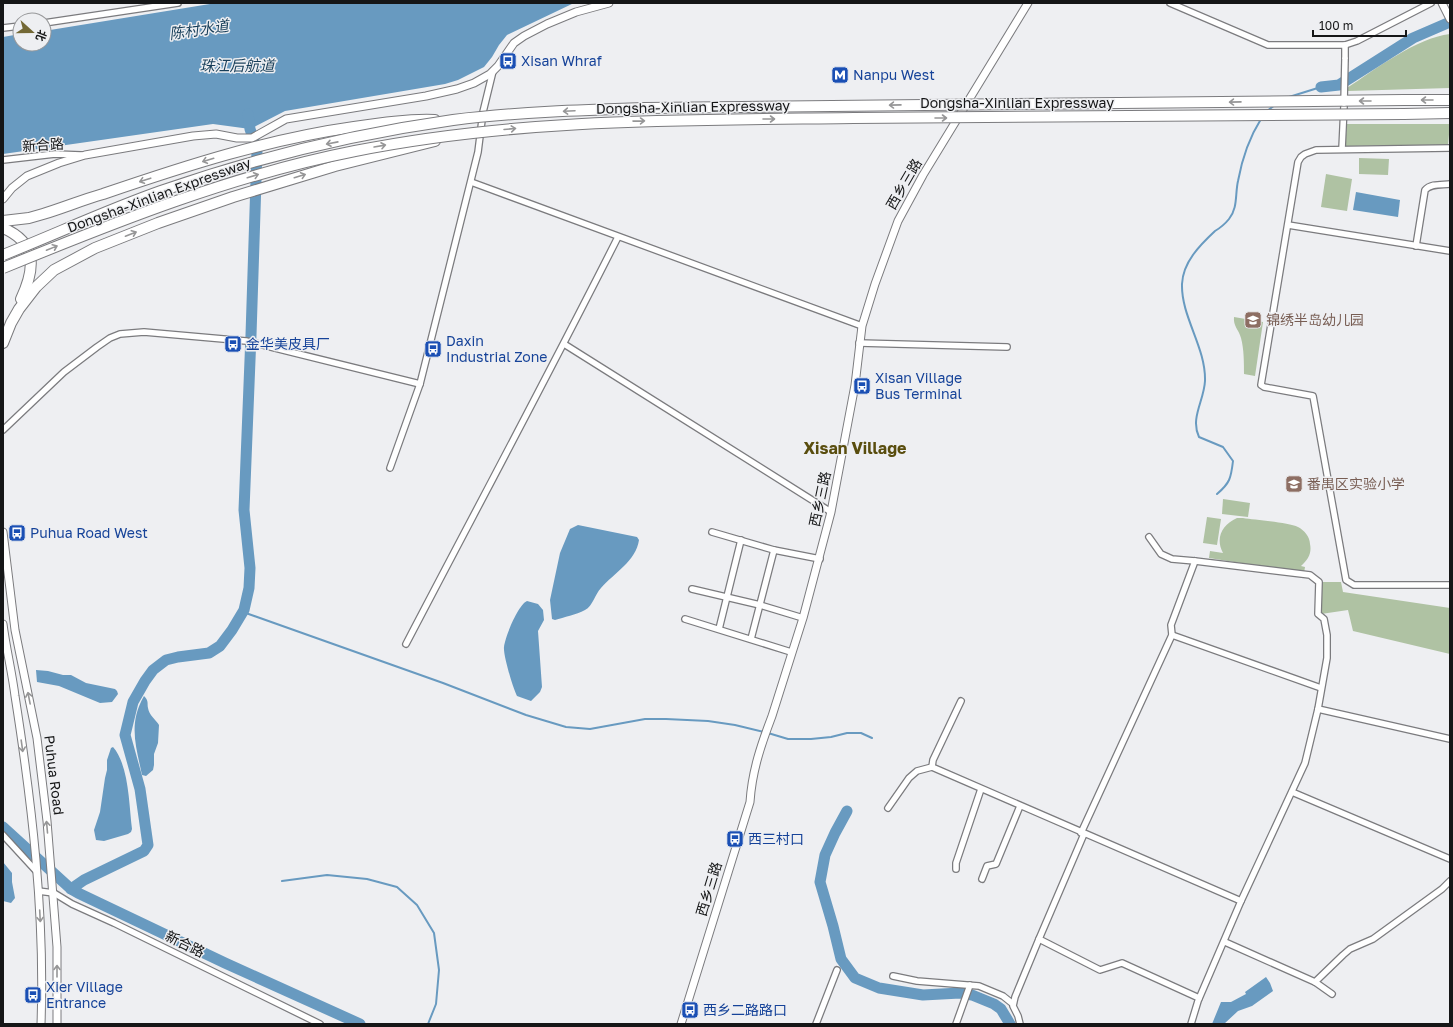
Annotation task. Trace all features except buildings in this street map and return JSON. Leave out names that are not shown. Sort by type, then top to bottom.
[{"type":"highway","name":"Dongsha-Xinlian Expressway","points":[[3,255],[155,193],[239,166],[293,151],[453,120],[545,112],[675,107],[1450,100]]},
{"type":"highway","name":"Dongsha-Xinlian Expressway","points":[[3,268],[133,216],[261,173],[359,150],[471,132],[575,124],[690,120],[1450,113]]},
{"type":"highway","points":[[3,222],[29,218],[56,210],[101,194],[246,149],[341,129],[413,120],[453,120]]},
{"type":"highway","points":[[11,323],[24,302],[36,287],[54,270],[63,264],[112,241],[197,210],[335,166],[471,132]]},
{"type":"highway","points":[[3,228],[20,238],[29,250],[32,261],[29,280],[3,343]]},
{"type":"street","points":[[52,22],[178,3]]},
{"type":"street","points":[[3,199],[12,188],[26,176],[85,155],[193,136],[216,134],[238,138],[252,138],[286,119],[419,97],[457,89],[474,83],[493,70],[514,43],[524,36],[547,24],[576,12],[609,3]]},
{"type":"street","name":"西乡三路","points":[[683,1023],[750,802],[752,780],[763,741],[803,618],[820,559],[831,512],[855,385],[862,326],[875,284],[898,221],[923,175],[1028,3]]},
{"type":"street","points":[[1170,3],[1268,45],[1345,45],[1357,41],[1431,3]]},
{"type":"street","points":[[1442,3],[1449,17]]},
{"type":"street","points":[[1342,149],[1345,45]]},
{"type":"street","points":[[390,468],[420,384],[471,182],[480,143],[483,112],[493,70]]},
{"type":"street","points":[[1450,148],[1316,150],[1301,157],[1298,162],[1261,385],[1264,387],[1313,396],[1346,580],[1354,585],[1450,585]]},
{"type":"street","name":"新合路","points":[[3,160],[55,154],[85,155]]},
{"type":"street","points":[[471,182],[862,326]]},
{"type":"street","points":[[1416,246],[1425,190],[1427,187],[1450,184]]},
{"type":"street","points":[[1288,225],[1450,251]]},
{"type":"street","points":[[406,644],[564,344],[618,237]]},
{"type":"street","points":[[3,430],[69,368],[110,338],[120,334],[144,332],[246,341],[420,384]]},
{"type":"street","points":[[859,342],[1007,347]]},
{"type":"street","points":[[564,344],[831,512]]},
{"type":"street","name":"Puhua Road","points":[[3,532],[15,630],[37,738],[54,893],[57,947],[57,1024]]},
{"type":"street","points":[[712,532],[774,550],[820,559]]},
{"type":"street","points":[[1149,537],[1161,554],[1172,559],[1195,560],[1310,575],[1319,582],[1318,614],[1324,619],[1328,635],[1327,658],[1318,709],[1305,763],[1199,998],[1191,1024]]},
{"type":"street","points":[[719,629],[741,540]]},
{"type":"street","points":[[751,639],[774,550]]},
{"type":"street","points":[[1013,1004],[1022,978],[1082,833],[1172,635],[1171,626],[1195,560]]},
{"type":"street","points":[[692,589],[760,605],[803,618]]},
{"type":"street","points":[[685,619],[791,652]]},
{"type":"street","name":"Puhua Road","points":[[3,624],[16,701],[36,863],[42,968],[41,1024]]},
{"type":"street","points":[[1172,635],[1321,688]]},
{"type":"street","points":[[932,767],[933,760],[961,701]]},
{"type":"street","points":[[1318,709],[1450,738]]},
{"type":"street","points":[[888,808],[909,778],[917,771],[932,767],[1242,901]]},
{"type":"street","points":[[956,869],[956,864],[981,789]]},
{"type":"street","points":[[1292,792],[1450,859]]},
{"type":"street","points":[[982,879],[987,866],[996,864],[1020,806]]},
{"type":"street","points":[[3,836],[36,872]]},
{"type":"street","points":[[1315,982],[1350,949],[1373,939],[1442,889],[1450,881]]},
{"type":"street","name":"新合路","points":[[38,891],[54,893],[72,904],[320,1024]]},
{"type":"street","points":[[1039,939],[1100,970],[1122,963],[1199,998]]},
{"type":"street","points":[[1224,942],[1315,982],[1332,994]]},
{"type":"street","points":[[816,1024],[837,970]]},
{"type":"street","points":[[893,976],[917,981],[979,986],[1003,996],[1013,1004],[1020,1024]]},
{"type":"street","points":[[956,1024],[970,985]]},
{"type":"green space","points":[[1450,34],[1450,88],[1348,91],[1347,88],[1397,55],[1424,41]]},
{"type":"green space","points":[[1347,124],[1450,124],[1448,145],[1345,146]]},
{"type":"green space","points":[[1359,158],[1389,159],[1388,175],[1359,174]]},
{"type":"green space","points":[[1326,174],[1352,179],[1347,211],[1321,207]]},
{"type":"green space","points":[[1234,317],[1263,322],[1255,376],[1244,374],[1242,342],[1234,323]]},
{"type":"green space","points":[[1223,499],[1250,503],[1248,517],[1222,514]]},
{"type":"green space","points":[[1207,517],[1221,519],[1217,545],[1203,543]]},
{"type":"green space","points":[[1237,518],[1271,521],[1293,525],[1302,530],[1310,541],[1309,556],[1301,566],[1305,567],[1304,573],[1209,558],[1210,551],[1223,553],[1220,542],[1221,532],[1227,524]]},
{"type":"green space","points":[[1322,582],[1341,582],[1343,592],[1450,608],[1450,654],[1353,631],[1348,610],[1321,614]]},
{"type":"water","name":"珠江后航道","points":[[216,3],[574,3],[507,35],[484,67],[458,80],[445,84],[285,111],[250,129],[213,124],[3,154],[3,37],[12,35],[12,52],[52,52],[52,30]]},
{"type":"water","points":[[1356,192],[1400,200],[1398,217],[1353,210]]},
{"type":"water","points":[[578,525],[637,537],[639,540],[634,554],[624,566],[606,582],[588,608],[578,613],[555,620],[552,619],[550,600],[560,553],[570,529]]},
{"type":"water","points":[[527,601],[538,604],[543,610],[544,620],[538,631],[542,687],[540,692],[531,701],[517,696],[504,651],[505,642],[512,622],[520,608]]},
{"type":"water","points":[[36,670],[71,675],[86,683],[115,689],[118,694],[112,702],[100,703],[59,686],[37,682]]},
{"type":"water","points":[[144,696],[146,698],[150,713],[159,725],[158,743],[154,754],[153,770],[146,776],[142,775],[135,735],[136,716]]},
{"type":"water","points":[[113,747],[122,764],[125,775],[132,829],[128,834],[104,841],[96,840],[94,830],[100,812],[107,770],[107,760],[111,748]]},
{"type":"water","points":[[3,862],[12,873],[15,898],[11,903],[3,901]]},
{"type":"water","points":[[1266,977],[1273,991],[1252,1006],[1238,1011],[1224,1024],[1212,1024],[1221,1002],[1231,1002],[1246,994],[1245,992]]},
{"type":"waterway","points":[[1321,87],[1339,85],[1413,38],[1450,22]]},
{"type":"waterway","points":[[1289,97],[1321,87]]},
{"type":"waterway","points":[[1267,111],[1275,105]]},
{"type":"waterway","points":[[248,114],[250,129],[257,150],[244,510],[250,568],[249,588],[244,610],[220,646],[209,653],[166,660],[153,670],[145,681],[133,702],[125,735],[140,789],[148,845],[144,851],[84,880],[71,889],[225,963],[360,1024]]},
{"type":"waterway","points":[[1217,494],[1225,487],[1229,480],[1233,461],[1223,447],[1199,437],[1196,423],[1204,388],[1204,368],[1202,356],[1185,308],[1182,284],[1185,268],[1193,254],[1215,231],[1226,223],[1232,215],[1244,157],[1261,119]]},
{"type":"waterway","points":[[243,612],[443,683],[526,715],[566,727],[590,729],[645,719],[666,719],[708,721],[735,725],[764,732]]},
{"type":"waterway","points":[[768,733],[788,739],[831,737],[847,733],[861,733],[872,738]]},
{"type":"waterway","points":[[847,811],[825,855],[820,882],[841,959],[855,978],[879,988],[923,995],[960,993],[972,995],[994,1004],[1001,1009],[1010,1024]]},
{"type":"waterway","points":[[3,827],[71,889]]},
{"type":"waterway","points":[[282,881],[327,875],[367,879],[397,887],[417,905],[434,933],[439,970],[436,1004],[428,1024]]},
{"type":"place","name":"Xisan Whraf","points":[[508,61]]},
{"type":"place","name":"Nanpu West","points":[[840,75]]},
{"type":"place","name":"锦绣半岛幼儿园","points":[[1253,320]]},
{"type":"place","name":"金华美皮具厂","points":[[233,344]]},
{"type":"place","name":"Daxin Industrial Zone","points":[[433,349]]},
{"type":"place","name":"Xisan Village Bus Terminal","points":[[862,386]]},
{"type":"place","name":"番禺区实验小学","points":[[1294,484]]},
{"type":"place","name":"Puhua Road West","points":[[17,533]]},
{"type":"place","name":"西三村口","points":[[735,839]]},
{"type":"place","name":"Xier Village Entrance","points":[[33,995]]},
{"type":"place","name":"西乡二路路口","points":[[690,1010]]},
{"type":"district","name":"Xisan Village","points":[[855,448]]},
{"type":"water label","name":"陈村水道","points":[[199,30]]}]
